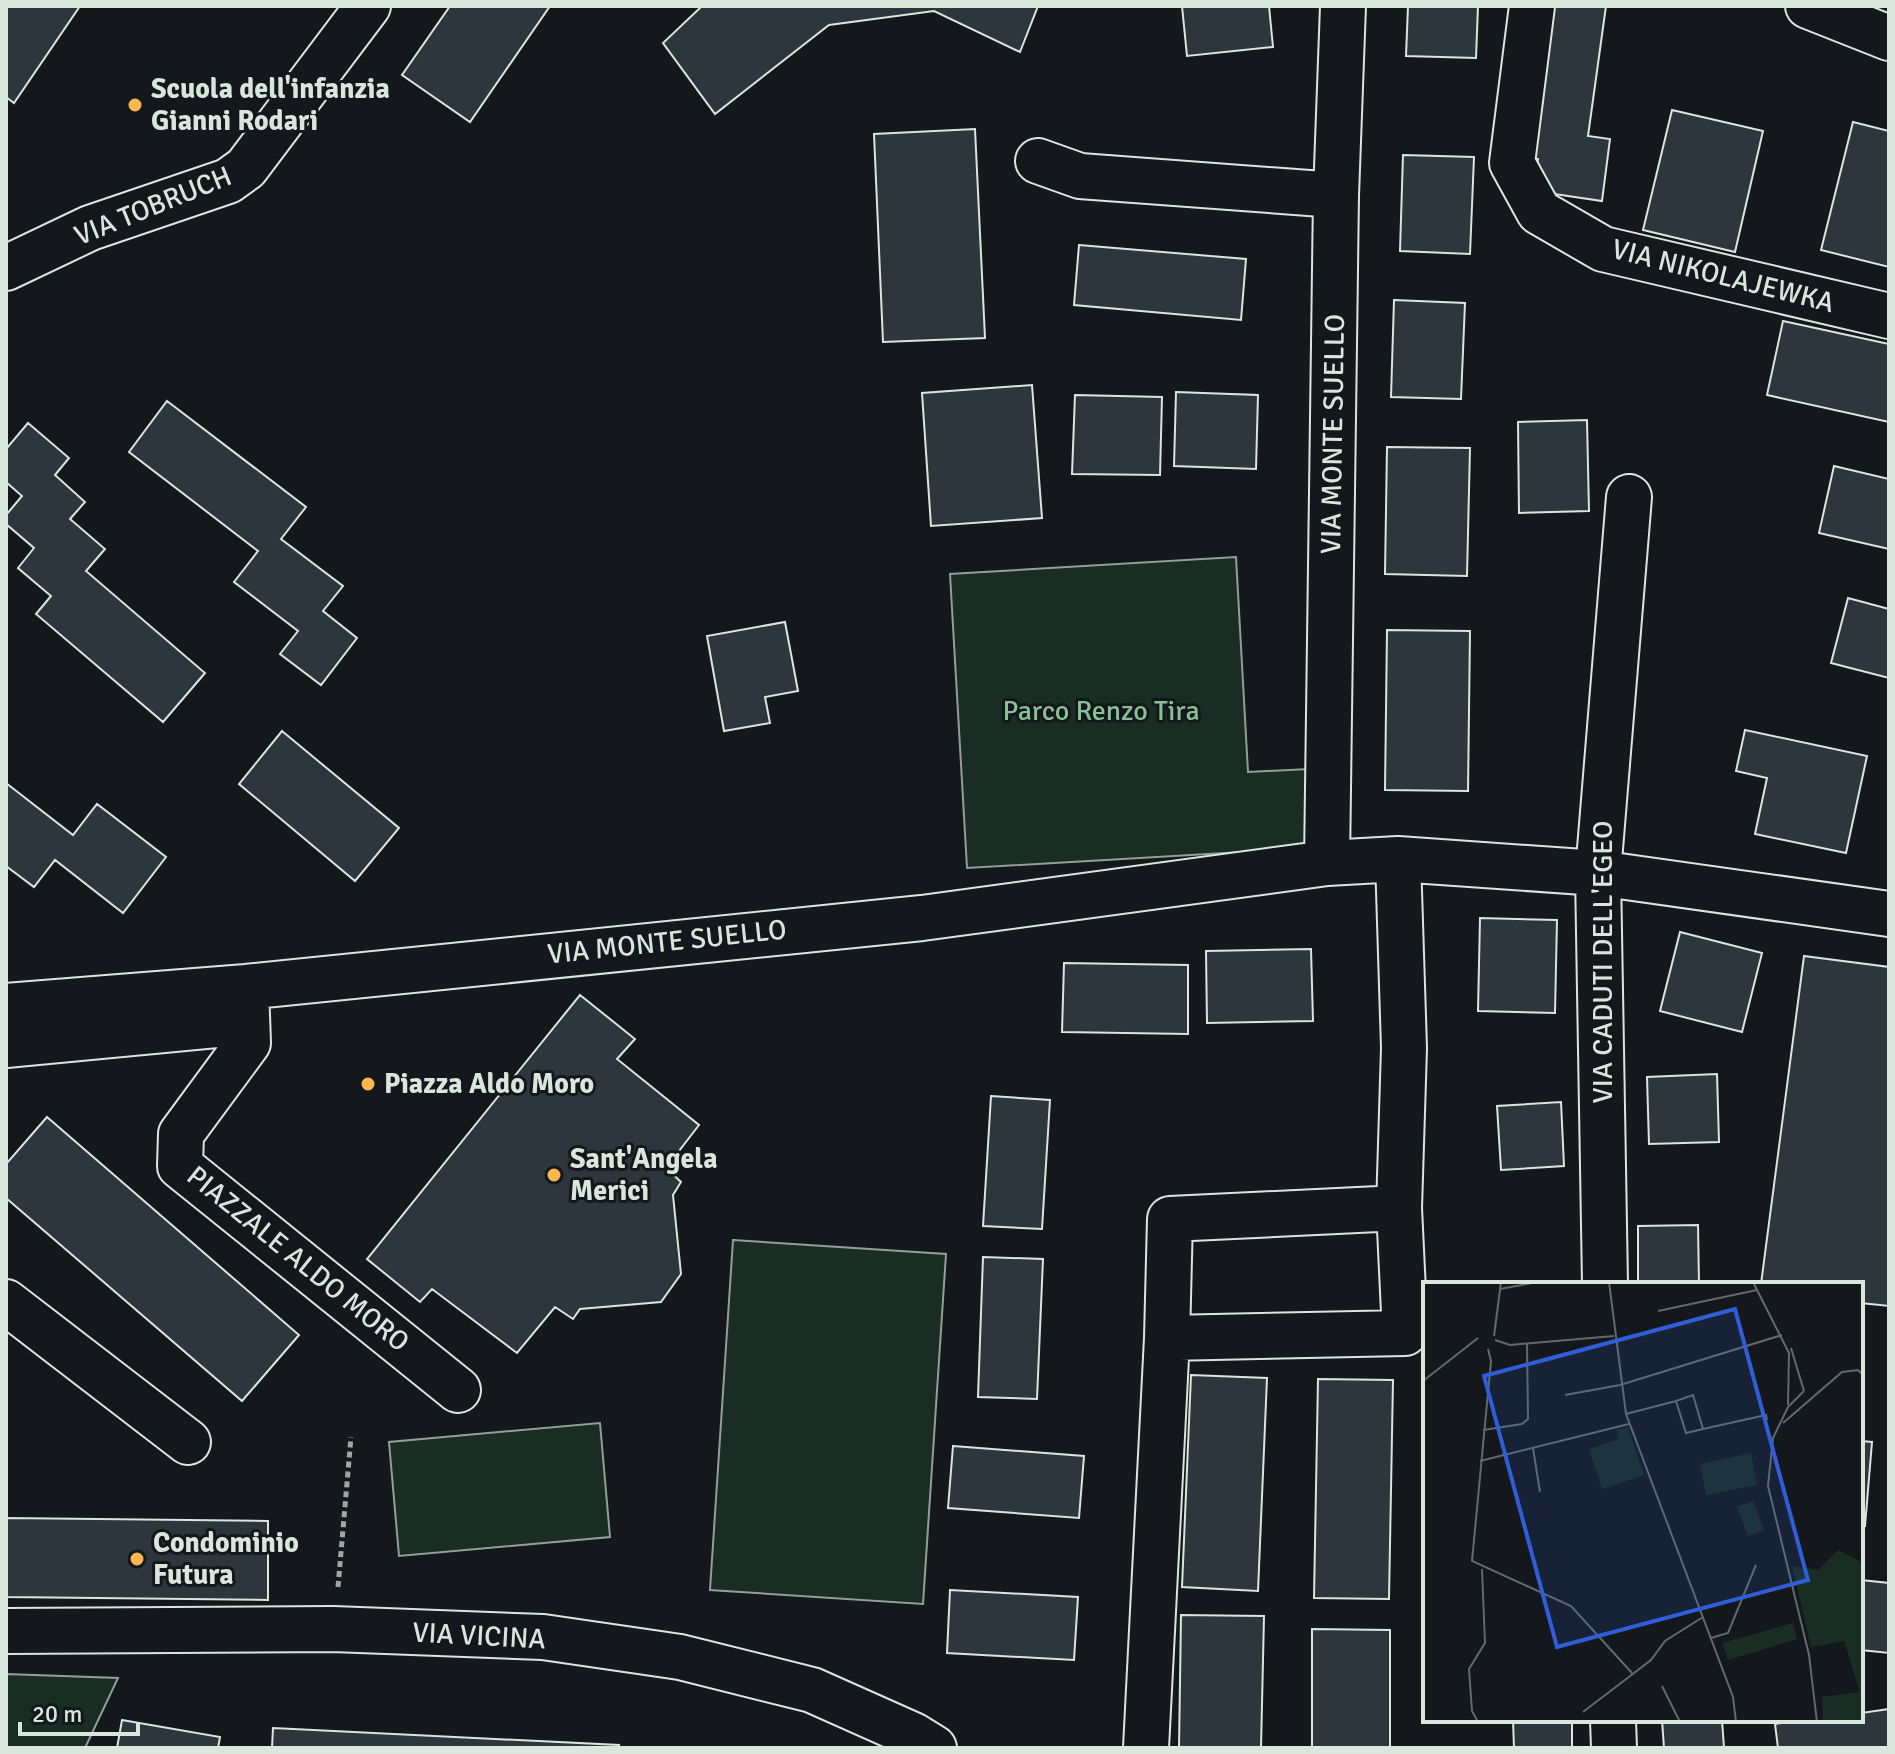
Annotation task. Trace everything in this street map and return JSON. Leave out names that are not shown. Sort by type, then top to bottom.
[{"type":"street","name":"VIA TOBRUCH","points":[[6,268],[90,228],[228,181],[246,168],[368,6]]},
{"type":"street","name":"VIA MONTE SUELLO","points":[[1327,863],[1336,195],[1343,6]]},
{"type":"street","name":"VIA NIKOLAJEWKA","points":[[1532,6],[1512,163],[1539,212],[1603,249],[1889,316]]},
{"type":"street","points":[[1808,6],[1889,38]]},
{"type":"street","points":[[1038,161],[1080,176],[1336,195]]},
{"type":"street","name":"VIA CADUTI DELL'EGEO","points":[[1605,1282],[1598,873],[1629,497]]},
{"type":"street","name":"VIA MONTE SUELLO","points":[[6,1006],[246,987],[922,918],[1327,863],[1398,859],[1598,873],[1889,914]]},
{"type":"street","points":[[1167,1338],[1405,1333],[1399,1208],[1404,1048],[1398,859]]},
{"type":"street","points":[[6,1045],[216,1025],[246,987]]},
{"type":"street","name":"PIAZZALE ALDO MORO","points":[[246,987],[248,1043],[181,1134],[180,1166],[458,1390]]},
{"type":"street","points":[[1146,1748],[1170,1219],[1399,1208]]},
{"type":"street","points":[[6,1302],[188,1442]]},
{"type":"street","name":"VIA VICINA","points":[[6,1631],[333,1629],[543,1637],[680,1657],[812,1690],[913,1735],[934,1748]]},
{"type":"street","points":[[1613,1722],[1614,1748]]},
{"type":"path","points":[[338,1591],[351,1437]]},
{"type":"green space","name":"Parco Renzo Tira","points":[[1236,557],[1248,772],[1308,769],[1312,848],[967,868],[950,574]]},
{"type":"green space","points":[[733,1240],[946,1254],[923,1604],[710,1590]]},
{"type":"green space","points":[[600,1423],[610,1537],[399,1556],[389,1442]]},
{"type":"green space","points":[[6,1674],[118,1678],[85,1748],[6,1748]]},
{"type":"building","points":[[6,6],[80,6],[14,103],[6,97]]},
{"type":"building","points":[[450,6],[550,6],[470,122],[402,75]]},
{"type":"building","points":[[702,6],[1038,6],[1020,52],[934,11],[829,25],[715,114],[663,43]]},
{"type":"building","points":[[1182,6],[1269,6],[1273,47],[1187,56]]},
{"type":"building","points":[[1408,6],[1478,6],[1476,58],[1406,56]]},
{"type":"building","points":[[1546,6],[1606,6],[1588,136],[1610,139],[1602,201],[1534,191],[1538,159],[1525,157]]},
{"type":"building","points":[[1672,110],[1763,131],[1735,252],[1643,230]]},
{"type":"building","points":[[1853,122],[1889,131],[1889,267],[1821,250]]},
{"type":"building","points":[[975,129],[985,338],[883,342],[874,134]]},
{"type":"building","points":[[1403,155],[1474,157],[1470,254],[1400,251]]},
{"type":"building","points":[[1079,245],[1246,259],[1241,320],[1074,305]]},
{"type":"building","points":[[1394,300],[1465,303],[1461,399],[1391,397]]},
{"type":"building","points":[[1783,321],[1889,344],[1889,422],[1767,395]]},
{"type":"building","points":[[1032,385],[1042,518],[931,526],[922,393]]},
{"type":"building","points":[[1176,392],[1258,395],[1256,469],[1174,466]]},
{"type":"building","points":[[1075,395],[1162,397],[1160,475],[1072,474]]},
{"type":"building","points":[[167,401],[306,507],[281,539],[343,586],[323,611],[357,638],[321,685],[280,654],[298,631],[234,582],[258,551],[129,452]]},
{"type":"building","points":[[1587,420],[1589,511],[1519,513],[1518,422]]},
{"type":"building","points":[[28,423],[69,458],[55,475],[85,502],[70,519],[105,549],[86,571],[205,673],[163,722],[36,614],[51,596],[18,568],[34,548],[6,524],[6,515],[22,496],[6,482],[6,449]]},
{"type":"building","points":[[1387,447],[1470,448],[1467,576],[1385,574]]},
{"type":"building","points":[[1834,466],[1889,479],[1889,549],[1819,533]]},
{"type":"building","points":[[1848,598],[1889,609],[1889,678],[1831,663]]},
{"type":"building","points":[[785,622],[798,691],[765,697],[770,723],[724,731],[707,636]]},
{"type":"building","points":[[1387,630],[1470,631],[1468,791],[1385,790]]},
{"type":"building","points":[[1745,730],[1867,756],[1846,853],[1755,834],[1767,778],[1736,771]]},
{"type":"building","points":[[282,731],[399,828],[355,881],[239,784]]},
{"type":"building","points":[[6,783],[73,835],[97,804],[166,857],[123,913],[55,860],[34,887],[6,866]]},
{"type":"building","points":[[1480,918],[1557,920],[1555,1013],[1478,1011]]},
{"type":"building","points":[[1680,932],[1762,953],[1742,1032],[1660,1011]]},
{"type":"building","points":[[1311,949],[1313,1021],[1207,1023],[1206,951]]},
{"type":"building","points":[[1804,956],[1889,967],[1889,1306],[1863,1303],[1863,1282],[1761,1282]]},
{"type":"building","points":[[1064,963],[1188,965],[1188,1034],[1062,1032]]},
{"type":"building","name":"Sant'Angela Merici","points":[[580,995],[635,1039],[617,1059],[699,1125],[666,1168],[681,1182],[673,1195],[681,1274],[661,1302],[580,1309],[573,1319],[555,1307],[517,1353],[432,1289],[420,1302],[367,1259]]},
{"type":"building","points":[[1717,1074],[1719,1142],[1649,1144],[1647,1077]]},
{"type":"building","points":[[991,1096],[1050,1100],[1042,1229],[983,1226]]},
{"type":"building","points":[[1561,1102],[1564,1166],[1501,1170],[1497,1106]]},
{"type":"building","points":[[47,1117],[299,1335],[242,1401],[6,1198],[6,1164]]},
{"type":"building","points":[[1698,1225],[1699,1282],[1638,1282],[1638,1226]]},
{"type":"building","points":[[983,1257],[1043,1259],[1037,1399],[978,1397]]},
{"type":"building","points":[[1191,1375],[1267,1378],[1258,1591],[1182,1587]]},
{"type":"building","points":[[1318,1379],[1393,1380],[1389,1599],[1314,1598]]},
{"type":"building","points":[[1863,1441],[1872,1442],[1863,1526]]},
{"type":"building","points":[[953,1446],[1084,1456],[1079,1518],[948,1508]]},
{"type":"building","name":"Condominio Futura","points":[[6,1518],[268,1521],[268,1600],[6,1597]]},
{"type":"building","points":[[1863,1580],[1889,1583],[1889,1653],[1863,1650]]},
{"type":"building","points":[[950,1590],[1078,1597],[1074,1660],[947,1653]]},
{"type":"building","points":[[1181,1615],[1264,1616],[1261,1748],[1179,1748]]},
{"type":"building","points":[[1312,1629],[1390,1630],[1390,1748],[1312,1748]]},
{"type":"building","points":[[1889,1709],[1889,1748],[1778,1748],[1775,1724],[1863,1722],[1863,1713]]},
{"type":"building","points":[[122,1720],[220,1737],[218,1748],[117,1748]]},
{"type":"building","points":[[1513,1722],[1572,1722],[1572,1748],[1514,1748]]},
{"type":"building","points":[[1662,1722],[1722,1722],[1724,1748],[1664,1748]]},
{"type":"building","points":[[273,1728],[619,1745],[618,1748],[272,1748]]},
{"type":"place","name":"Scuola dell'infanzia Gianni Rodari","points":[[135,105]]},
{"type":"place","name":"Piazza Aldo Moro","points":[[368,1084]]},
{"type":"place","name":"Sant'Angela Merici","points":[[554,1175]]},
{"type":"place","name":"Condominio Futura","points":[[137,1559]]}]
